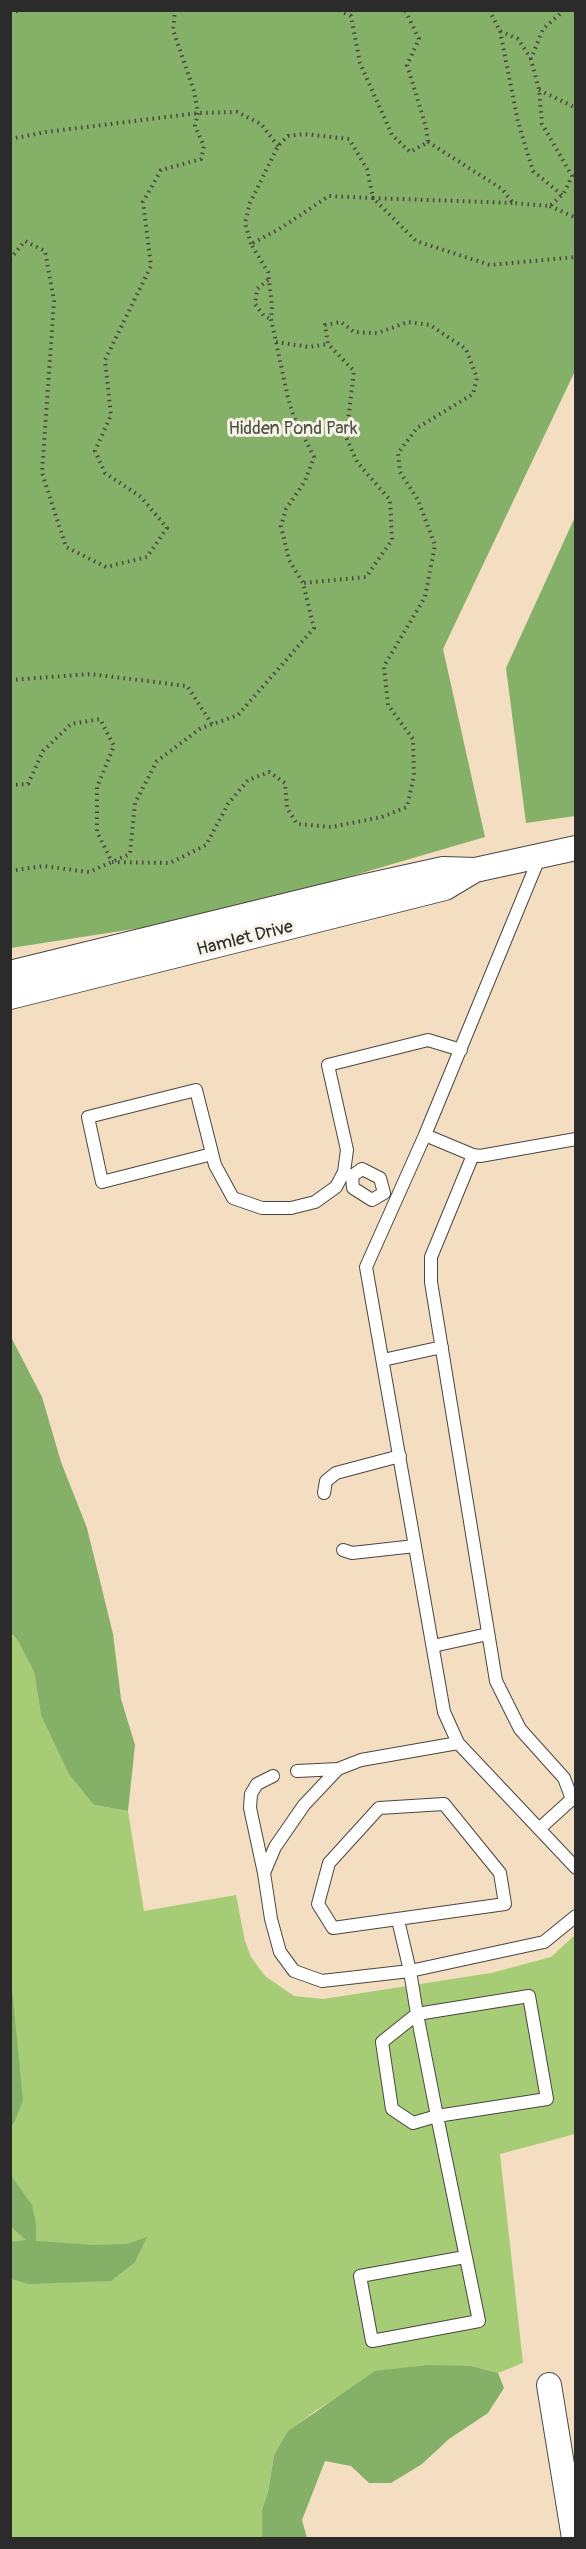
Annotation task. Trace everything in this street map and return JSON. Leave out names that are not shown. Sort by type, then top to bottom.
[{"type":"street","name":"Hamlet Drive","points":[[10,973],[443,869],[475,870],[576,848]]},
{"type":"street","name":"Hamlet Drive","points":[[10,998],[445,888],[475,870]]},
{"type":"street","points":[[549,2385],[574,2538]]},
{"type":"lane","points":[[540,856],[425,1135],[366,1267],[444,1712],[458,1743],[576,1868]]},
{"type":"lane","points":[[384,1193],[372,1200],[353,1188],[348,1174],[347,1150],[328,1065],[428,1040],[460,1050]]},
{"type":"lane","points":[[212,1154],[102,1182],[88,1117],[196,1090],[212,1154],[223,1184],[233,1198],[262,1208],[291,1208],[315,1202],[348,1174],[362,1168],[380,1178],[384,1193],[396,1201]]},
{"type":"lane","points":[[425,1135],[473,1155],[576,1139]]},
{"type":"lane","points":[[473,1155],[431,1257],[430,1275],[496,1682],[520,1729],[564,1778],[574,1800],[539,1829]]},
{"type":"lane","points":[[383,1360],[442,1347]]},
{"type":"lane","points":[[324,1493],[326,1481],[336,1473],[400,1456]]},
{"type":"lane","points":[[343,1550],[352,1553],[415,1546]]},
{"type":"lane","points":[[433,1646],[488,1634]]},
{"type":"lane","points":[[297,1771],[338,1769],[361,1760],[458,1743]]},
{"type":"lane","points":[[264,1873],[275,1847],[298,1813],[338,1769]]},
{"type":"lane","points":[[273,1776],[256,1784],[251,1794],[250,1808],[271,1919],[280,1952],[294,1971],[322,1981],[410,1971],[544,1942],[576,1916]]},
{"type":"lane","points":[[444,1804],[500,1874],[505,1904],[398,1920],[333,1928],[318,1904],[329,1863],[379,1808],[444,1804]]},
{"type":"lane","points":[[398,1920],[479,2321],[372,2341],[360,2276],[465,2257]]},
{"type":"lane","points":[[529,1996],[547,2099],[437,2116],[413,2123],[392,2109],[382,2042],[417,2014],[529,1996]]},
{"type":"path","points":[[10,13],[21,10]]},
{"type":"path","points":[[10,259],[25,241],[45,251],[54,301],[42,473],[66,547],[106,567],[147,557],[167,528],[141,496],[105,473],[95,452],[111,415],[105,360],[151,266],[142,202],[161,170],[201,159],[204,146],[195,126],[198,113],[194,91],[172,30],[175,10]]},
{"type":"path","points":[[339,10],[351,16],[360,63],[392,135],[410,152],[428,142]]},
{"type":"path","points":[[405,10],[419,39],[407,65],[426,127],[428,142],[502,189],[513,203]]},
{"type":"path","points":[[489,10],[500,31],[518,122],[533,171],[561,195]]},
{"type":"path","points":[[531,59],[543,29],[561,13],[560,10]]},
{"type":"path","points":[[500,31],[518,39],[531,59],[539,90],[542,124],[574,176],[550,206]]},
{"type":"path","points":[[539,90],[576,108]]},
{"type":"path","points":[[10,139],[46,132],[198,113],[237,112],[261,124],[278,146]]},
{"type":"path","points":[[10,871],[43,866],[89,872],[130,854],[135,802],[157,761],[201,728],[238,715],[314,628],[303,583],[289,560],[281,526],[286,509],[305,481],[314,457],[294,417],[270,318],[272,306],[268,272],[250,244],[245,223],[250,203],[278,146],[288,136],[304,134],[349,139],[367,169],[373,198],[417,241],[489,265],[576,257]]},
{"type":"path","points":[[250,244],[281,228],[329,196],[550,206],[576,218]]},
{"type":"path","points":[[268,280],[256,289],[255,304],[264,316],[270,318]]},
{"type":"path","points":[[112,862],[170,863],[206,845],[228,804],[249,780],[269,772],[285,783],[287,808],[297,824],[331,827],[382,817],[407,807],[414,776],[413,739],[388,705],[384,666],[425,597],[435,545],[418,500],[400,472],[398,453],[417,428],[473,394],[477,378],[466,349],[430,325],[408,322],[378,333],[354,332],[341,322],[325,325],[328,344],[354,371],[346,436],[357,462],[390,500],[392,540],[366,577],[303,583]]},
{"type":"path","points":[[276,342],[309,347],[328,344]]},
{"type":"path","points":[[10,680],[90,675],[187,686],[212,724]]},
{"type":"path","points":[[10,785],[28,784],[43,751],[71,724],[100,719],[114,746],[96,787],[97,832],[112,862]]},
{"type":"green space","name":"Hidden Pond Park","points":[[11,11],[575,11],[575,371],[443,649],[485,837],[211,917],[11,948]]},
{"type":"green space","points":[[575,517],[575,816],[526,823],[506,668]]},
{"type":"green space","points":[[11,1337],[42,1397],[61,1462],[87,1528],[113,1634],[121,1699],[135,1745],[128,1811],[94,1805],[69,1774],[41,1715],[34,1672],[18,1641],[11,1633]]},
{"type":"green space","points":[[10,1633],[18,1641],[34,1672],[41,1715],[94,1805],[128,1811],[144,1911],[236,1895],[245,1941],[251,1957],[265,1976],[294,1996],[323,1999],[491,1973],[551,1957],[575,1935],[575,2134],[500,2154],[523,2363],[498,2373],[471,2366],[410,2368],[345,2393],[315,2411],[288,2432],[274,2455],[268,2492],[262,2510],[262,2538],[11,2538]]},
{"type":"green space","points":[[11,1979],[23,2101],[11,2126]]},
{"type":"green space","points":[[10,2174],[32,2205],[36,2224],[36,2241],[93,2245],[127,2244],[147,2237],[135,2262],[111,2281],[29,2284],[11,2279],[11,2242],[26,2240],[11,2227]]},
{"type":"green space","points":[[428,2365],[471,2366],[498,2373],[504,2388],[488,2413],[449,2439],[422,2464],[391,2483],[369,2483],[351,2466],[325,2461],[302,2520],[307,2538],[262,2538],[262,2510],[268,2492],[274,2455],[288,2431],[375,2371]]}]
